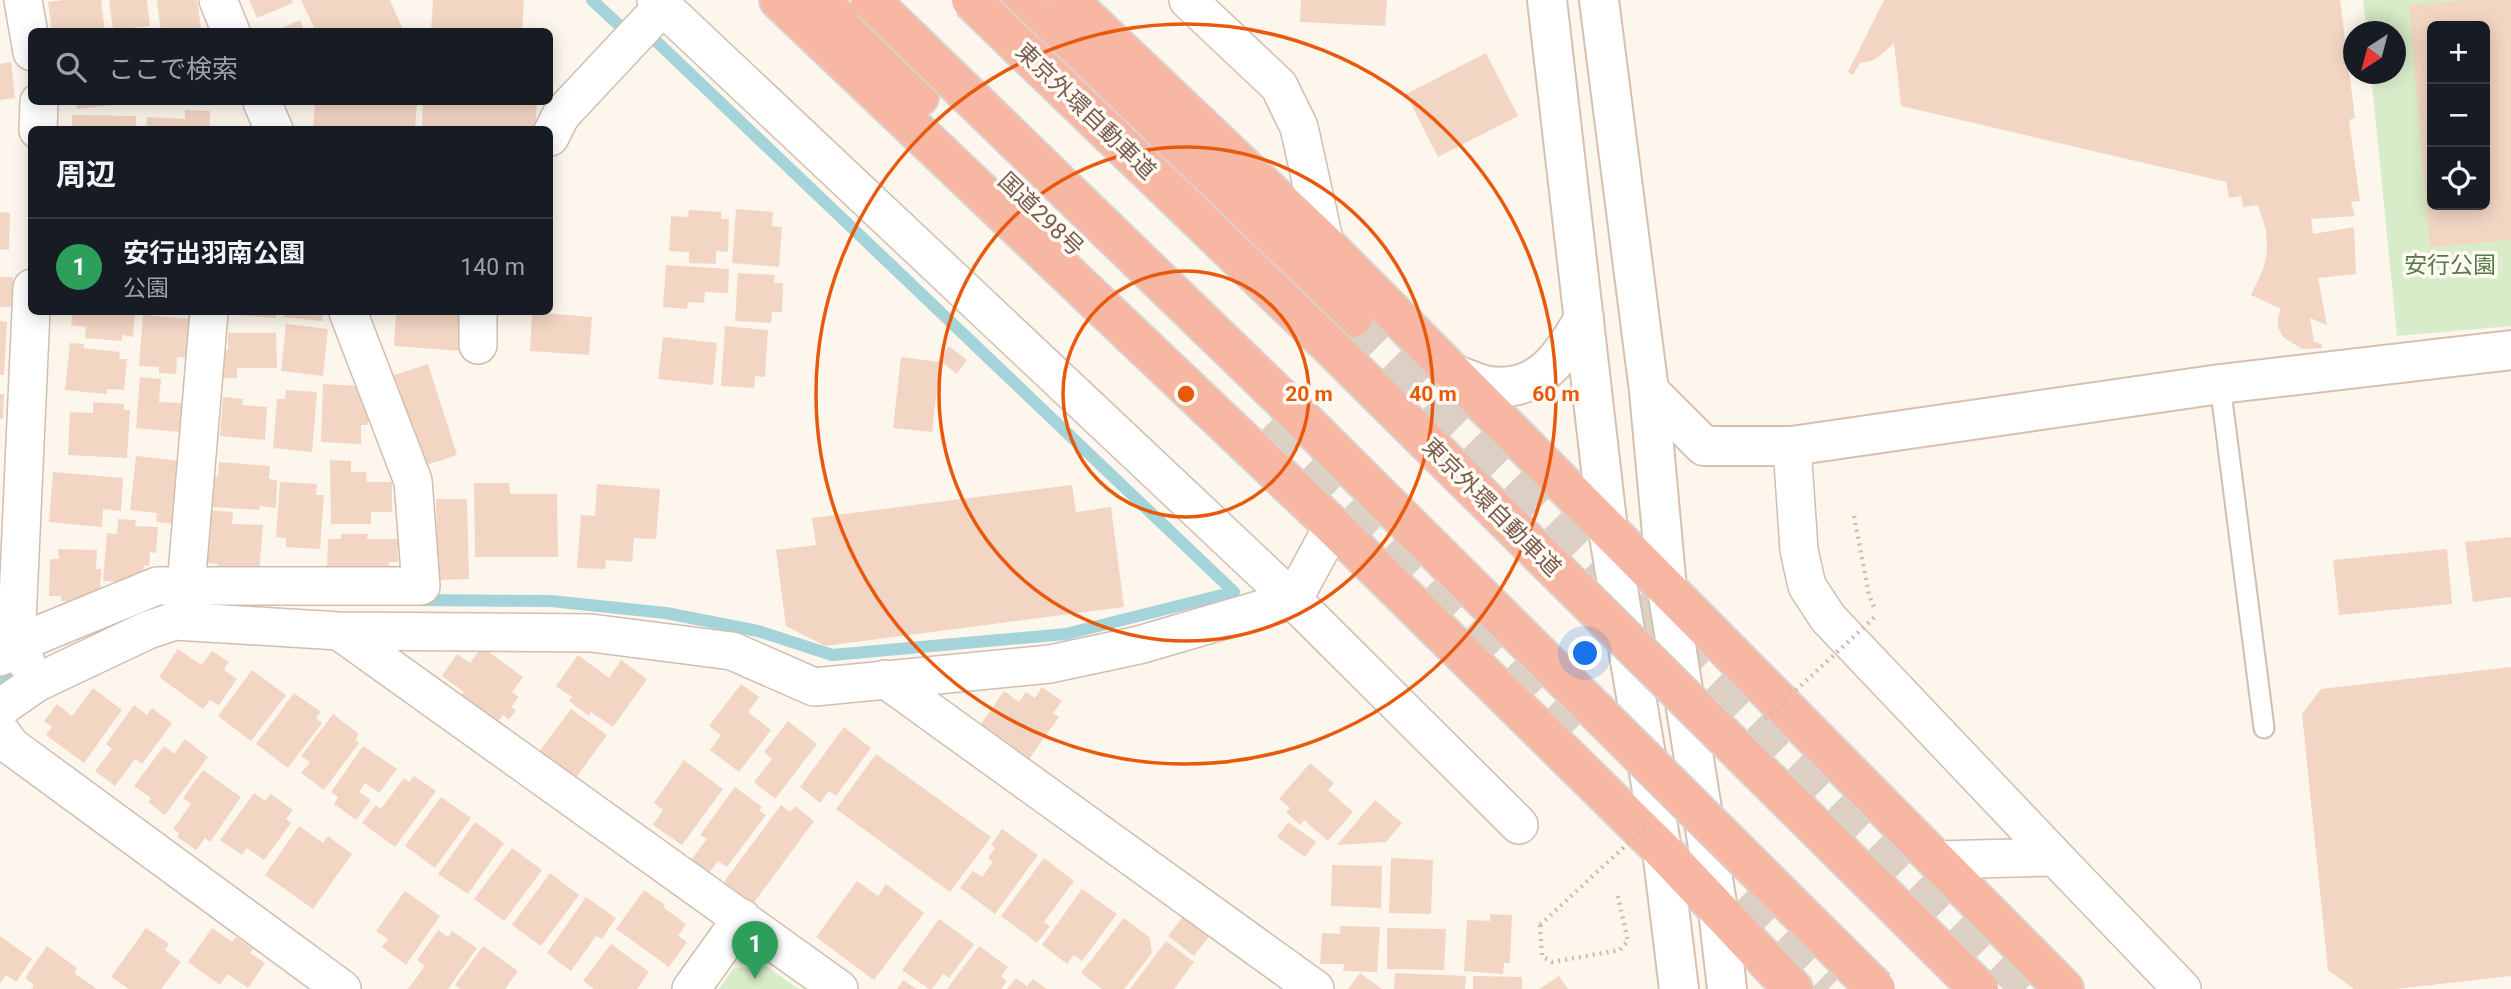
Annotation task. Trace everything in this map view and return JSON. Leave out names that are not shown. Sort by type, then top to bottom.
[{"type":"highway","points":[[779,0],[1333,526],[1662,850],[1793,989]]},
{"type":"highway","name":"国道298号","points":[[819,0],[1264,428]]},
{"type":"highway","points":[[870,0],[1283,400],[1876,989]]},
{"type":"highway","name":"東京外環自動車道","points":[[971,0],[1329,345],[1979,989]]},
{"type":"highway","points":[[1018,0],[1353,318]]},
{"type":"highway","points":[[1068,0],[1325,244],[2064,989]]},
{"type":"street","points":[[23,0],[28,29]]},
{"type":"street","points":[[218,0],[229,28]]},
{"type":"street","points":[[1188,0],[1279,86],[1299,127],[1325,244]]},
{"type":"street","points":[[1547,0],[1608,530],[1662,850],[1679,989]]},
{"type":"street","points":[[1599,0],[1649,391],[1667,589],[1718,910],[1727,989]]},
{"type":"street","points":[[553,131],[561,115],[660,3],[1293,600],[1519,825]]},
{"type":"street","points":[[38,126],[39,105]]},
{"type":"street","points":[[263,105],[272,126]]},
{"type":"street","points":[[30,315],[8,650],[36,682]]},
{"type":"street","points":[[186,586],[209,315]]},
{"type":"street","points":[[8,650],[158,586],[421,586],[413,481],[349,315]]},
{"type":"street","points":[[1453,374],[1485,385],[1514,386],[1535,378],[1551,367],[1568,348],[1584,318]]},
{"type":"street","points":[[1649,391],[1703,446],[1792,446],[2220,384],[2511,350]]},
{"type":"street","points":[[1792,446],[1799,550],[1807,586],[1828,618],[2182,989]]},
{"type":"street","points":[[0,708],[36,682],[148,630],[175,621],[339,631],[590,633],[732,651],[814,687],[1050,664],[1139,645],[1293,600],[1333,526]]},
{"type":"street","points":[[339,631],[839,989]]},
{"type":"street","points":[[885,679],[1315,989]]},
{"type":"street","points":[[0,731],[11,746],[319,983]]},
{"type":"street","points":[[1935,860],[2055,857]]},
{"type":"street","points":[[691,989],[742,918]]},
{"type":"lane","points":[[2220,384],[2264,728]]},
{"type":"path","points":[[1854,516],[1869,595],[1877,615]]},
{"type":"path","points":[[1540,925],[1542,956],[1552,962],[1619,950],[1628,941],[1617,893]]},
{"type":"green space","name":"安行公園","points":[[2363,0],[2511,0],[2511,326],[2397,336],[2372,84],[2406,84],[2406,21],[2366,21]]},
{"type":"green space","points":[[763,964],[799,989],[719,989],[733,969]]},
{"type":"building","points":[[101,0],[104,28],[51,28],[48,2]]},
{"type":"building","points":[[109,0],[147,0],[150,26],[113,28]]},
{"type":"building","points":[[157,0],[197,0],[201,28],[160,28]]},
{"type":"building","points":[[249,0],[292,0],[293,3],[257,18]]},
{"type":"building","points":[[301,0],[390,0],[402,28],[314,28]]},
{"type":"building","points":[[433,0],[524,0],[522,28],[431,28]]},
{"type":"building","points":[[1301,0],[1387,0],[1385,26],[1300,22]]},
{"type":"building","points":[[1884,0],[2340,0],[2343,24],[2343,84],[2351,84],[2355,118],[2349,120],[2360,201],[2351,202],[2355,216],[2311,219],[2313,234],[2354,227],[2356,274],[2318,278],[2327,325],[2310,318],[2314,342],[2322,344],[2322,348],[2302,349],[2283,337],[2278,328],[2281,309],[2251,295],[2264,267],[2267,251],[2266,230],[2258,205],[2243,207],[2241,196],[2229,198],[2226,182],[1901,106],[1894,43],[1880,56],[1860,63],[1853,75],[1848,72]]},
{"type":"building","points":[[2511,0],[2511,240],[2430,247],[2409,5]]},
{"type":"building","points":[[300,20],[303,28],[283,28]]},
{"type":"building","points":[[1486,53],[1518,116],[1438,157],[1406,94]]},
{"type":"building","points":[[11,62],[15,98],[0,100],[0,64]]},
{"type":"building","points":[[76,105],[112,105],[77,109]]},
{"type":"building","points":[[315,105],[417,105],[415,126],[313,126]]},
{"type":"building","points":[[423,105],[537,105],[535,126],[422,126]]},
{"type":"building","points":[[185,110],[210,111],[209,126],[146,126],[147,117],[185,119]]},
{"type":"building","points":[[72,115],[136,116],[136,126],[72,126]]},
{"type":"building","points":[[736,209],[773,212],[772,226],[782,227],[779,267],[732,263]]},
{"type":"building","points":[[689,210],[721,212],[721,219],[729,219],[728,252],[716,251],[716,264],[689,263],[689,252],[669,251],[671,216],[688,217]]},
{"type":"building","points":[[0,212],[10,213],[9,250],[0,249]]},
{"type":"building","points":[[666,265],[729,269],[728,293],[705,292],[704,303],[688,302],[687,309],[663,307]]},
{"type":"building","points":[[738,273],[775,275],[774,283],[783,283],[782,312],[772,312],[771,323],[735,321]]},
{"type":"building","points":[[0,277],[13,277],[12,307],[0,307]]},
{"type":"building","points":[[73,315],[135,315],[133,337],[122,335],[122,341],[85,338],[86,327],[71,325]]},
{"type":"building","points":[[143,315],[189,319],[186,358],[177,357],[176,374],[159,373],[159,367],[139,366]]},
{"type":"building","points":[[238,315],[276,315],[276,318]]},
{"type":"building","points":[[283,315],[323,315],[322,321]]},
{"type":"building","points":[[396,315],[466,315],[463,351],[394,346]]},
{"type":"building","points":[[532,315],[592,317],[589,355],[530,351]]},
{"type":"building","points":[[0,321],[7,322],[4,375],[0,375]]},
{"type":"building","points":[[286,324],[328,329],[323,376],[281,371]]},
{"type":"building","points":[[725,326],[768,330],[765,377],[755,376],[754,388],[721,386]]},
{"type":"building","points":[[228,333],[276,333],[277,368],[237,368],[237,378],[221,378],[221,350],[228,350]]},
{"type":"building","points":[[663,337],[717,343],[713,385],[658,379]]},
{"type":"building","points":[[70,343],[84,344],[83,348],[120,352],[119,359],[127,359],[124,390],[107,389],[107,394],[65,390]]},
{"type":"building","points":[[949,346],[967,360],[957,374],[939,360]]},
{"type":"building","points":[[901,357],[940,362],[932,432],[893,428]]},
{"type":"building","points":[[428,364],[457,455],[424,466],[394,375]]},
{"type":"building","points":[[140,377],[161,379],[159,402],[182,403],[180,432],[136,428]]},
{"type":"building","points":[[323,384],[361,386],[360,399],[369,400],[368,425],[361,425],[361,444],[321,442]]},
{"type":"building","points":[[286,390],[317,392],[312,452],[273,448],[277,399],[285,399]]},
{"type":"building","points":[[0,394],[4,394],[3,419],[0,419]]},
{"type":"building","points":[[223,397],[243,399],[242,405],[267,407],[265,440],[220,436]]},
{"type":"building","points":[[93,402],[124,404],[124,410],[130,410],[127,458],[68,455],[70,412],[93,413]]},
{"type":"building","points":[[136,456],[181,461],[174,524],[156,522],[157,513],[130,510]]},
{"type":"building","points":[[330,460],[351,461],[351,472],[366,472],[367,482],[392,482],[392,512],[371,512],[371,524],[331,524]]},
{"type":"building","points":[[219,462],[270,466],[269,479],[277,480],[276,508],[260,506],[259,510],[211,507],[212,476],[218,477]]},
{"type":"building","points":[[53,472],[123,478],[121,511],[103,509],[102,527],[49,522]]},
{"type":"building","points":[[280,482],[317,484],[316,495],[324,495],[320,549],[286,547],[286,538],[276,537]]},
{"type":"building","points":[[474,483],[509,483],[510,494],[557,494],[558,557],[475,557]]},
{"type":"building","points":[[597,484],[660,489],[656,539],[634,538],[632,562],[606,560],[605,569],[577,568],[581,515],[595,516]]},
{"type":"building","points":[[1072,485],[1076,512],[1111,507],[1124,607],[825,646],[786,626],[776,550],[816,545],[812,518]]},
{"type":"building","points":[[436,499],[467,499],[469,579],[438,580]]},
{"type":"building","points":[[205,510],[233,512],[232,524],[263,525],[259,574],[217,571],[218,564],[202,562]]},
{"type":"building","points":[[118,519],[136,520],[135,526],[158,527],[156,553],[150,552],[149,566],[144,565],[142,578],[135,583],[103,581],[107,533],[117,534]]},
{"type":"building","points":[[341,534],[368,534],[367,539],[398,539],[398,562],[389,562],[388,574],[327,572],[328,539],[341,539]]},
{"type":"building","points":[[2511,537],[2511,597],[2473,602],[2465,542]]},
{"type":"building","points":[[58,549],[97,550],[96,569],[101,569],[100,603],[61,601],[61,596],[49,596],[50,559],[59,559]]},
{"type":"building","points":[[2447,549],[2452,604],[2339,615],[2333,560]]},
{"type":"building","points":[[482,647],[523,677],[512,692],[519,697],[511,707],[516,710],[509,720],[503,715],[496,724],[460,697],[464,692],[442,676],[457,654],[470,663]]},
{"type":"building","points":[[178,649],[201,665],[212,651],[229,662],[224,670],[237,679],[219,705],[210,700],[203,709],[159,677]]},
{"type":"building","points":[[578,655],[609,678],[621,660],[647,679],[613,727],[591,712],[589,716],[569,701],[572,697],[556,686]]},
{"type":"building","points":[[2511,667],[2511,976],[2395,989],[2354,989],[2328,970],[2302,714],[2321,689]]},
{"type":"building","points":[[252,670],[286,695],[251,741],[218,716]]},
{"type":"building","points":[[741,684],[759,697],[748,712],[771,730],[739,772],[710,750],[721,735],[709,726]]},
{"type":"building","points":[[1042,687],[1062,701],[1053,713],[1059,717],[1029,759],[981,724],[1004,691],[1019,702],[1026,692],[1035,698]]},
{"type":"building","points":[[93,688],[122,710],[84,763],[46,735],[52,727],[44,721],[57,704],[72,716]]},
{"type":"building","points":[[294,693],[321,712],[316,718],[322,723],[288,768],[256,744]]},
{"type":"building","points":[[134,705],[147,715],[152,708],[172,723],[142,764],[135,759],[115,786],[95,771],[112,749],[106,744]]},
{"type":"building","points":[[571,709],[607,735],[576,778],[539,752]]},
{"type":"building","points":[[333,714],[359,734],[355,740],[359,743],[324,790],[301,773],[310,762],[301,756]]},
{"type":"building","points":[[788,721],[817,744],[775,799],[754,782],[772,759],[764,752]]},
{"type":"building","points":[[844,727],[871,748],[836,796],[829,791],[820,803],[800,787]]},
{"type":"building","points":[[185,739],[208,757],[165,815],[148,802],[151,798],[134,786],[164,746],[174,754]]},
{"type":"building","points":[[363,746],[397,769],[379,793],[365,783],[359,792],[371,800],[356,820],[334,804],[338,797],[331,792]]},
{"type":"building","points":[[876,754],[991,837],[950,892],[836,809]]},
{"type":"building","points":[[684,760],[723,789],[682,845],[653,825],[663,810],[654,803]]},
{"type":"building","points":[[1310,763],[1334,783],[1328,790],[1353,812],[1328,841],[1304,820],[1300,825],[1286,812],[1290,808],[1279,799]]},
{"type":"building","points":[[203,770],[241,797],[210,842],[205,838],[196,850],[177,837],[179,833],[173,829],[191,804],[183,798]]},
{"type":"building","points":[[414,776],[436,791],[395,847],[362,823],[376,805],[381,809],[404,778],[409,782]]},
{"type":"building","points":[[735,787],[762,807],[759,811],[766,815],[727,867],[718,861],[709,873],[691,860],[707,839],[700,835]]},
{"type":"building","points":[[254,793],[265,801],[271,794],[293,810],[286,819],[291,823],[264,860],[247,848],[242,855],[220,840]]},
{"type":"building","points":[[441,797],[471,818],[435,868],[405,846]]},
{"type":"building","points":[[1375,800],[1402,823],[1386,842],[1337,845]]},
{"type":"building","points":[[781,805],[790,812],[795,806],[814,821],[750,908],[736,897],[739,893],[724,882]]},
{"type":"building","points":[[475,822],[504,843],[468,894],[438,874]]},
{"type":"building","points":[[1288,822],[1316,842],[1305,857],[1277,837]]},
{"type":"building","points":[[299,826],[323,843],[328,836],[352,854],[313,909],[265,875]]},
{"type":"building","points":[[1002,829],[1038,855],[995,914],[960,888],[973,871],[982,877],[993,862],[988,858],[995,848],[991,845]]},
{"type":"building","points":[[512,848],[542,870],[504,921],[474,899]]},
{"type":"building","points":[[1044,858],[1074,881],[1044,922],[1050,926],[1037,943],[1001,916]]},
{"type":"building","points":[[1391,858],[1433,860],[1431,914],[1389,913]]},
{"type":"building","points":[[1332,865],[1382,866],[1381,908],[1331,906]]},
{"type":"building","points":[[550,873],[579,895],[541,946],[512,925]]},
{"type":"building","points":[[857,881],[878,896],[886,884],[924,913],[874,980],[816,937]]},
{"type":"building","points":[[1082,889],[1117,914],[1082,961],[1074,955],[1067,964],[1042,945]]},
{"type":"building","points":[[644,890],[686,924],[678,936],[687,942],[669,967],[616,929]]},
{"type":"building","points":[[405,891],[440,916],[406,965],[382,947],[388,939],[376,931]]},
{"type":"building","points":[[586,897],[616,918],[602,939],[596,936],[571,971],[547,953]]},
{"type":"building","points":[[1185,914],[1211,934],[1194,956],[1168,936]]},
{"type":"building","points":[[1490,914],[1512,915],[1510,963],[1504,963],[1503,974],[1464,971],[1467,920],[1490,921]]},
{"type":"building","points":[[1124,918],[1150,938],[1152,953],[1124,989],[1102,989],[1081,973]]},
{"type":"building","points":[[939,919],[974,944],[949,978],[943,974],[932,989],[929,989],[902,970]]},
{"type":"building","points":[[1340,926],[1380,927],[1377,972],[1343,971],[1344,964],[1320,964],[1322,933],[1340,934]]},
{"type":"building","points":[[146,928],[169,944],[165,950],[181,962],[161,989],[129,989],[111,977]]},
{"type":"building","points":[[212,928],[232,942],[236,937],[253,949],[250,953],[265,963],[248,988],[228,974],[220,985],[188,962]]},
{"type":"building","points":[[1387,928],[1446,929],[1444,970],[1387,969]]},
{"type":"building","points":[[438,930],[448,937],[452,931],[477,948],[448,989],[408,989],[425,966],[417,960]]},
{"type":"building","points":[[0,936],[32,959],[16,982],[6,975],[0,983]]},
{"type":"building","points":[[1166,941],[1194,962],[1174,989],[1130,989]]},
{"type":"building","points":[[611,944],[649,972],[637,989],[594,989],[583,981]]},
{"type":"building","points":[[47,946],[77,968],[74,973],[97,989],[31,989],[34,985],[25,978]]},
{"type":"building","points":[[483,946],[518,971],[505,989],[460,989],[455,985]]},
{"type":"building","points":[[979,946],[1008,967],[1001,976],[1007,981],[1001,989],[947,989]]},
{"type":"building","points":[[1360,973],[1382,989],[1348,989]]},
{"type":"building","points":[[1395,973],[1466,976],[1465,989],[1394,989]]},
{"type":"building","points":[[1473,976],[1522,977],[1522,989],[1473,989]]},
{"type":"building","points":[[1559,976],[1568,989],[1539,989]]},
{"type":"building","points":[[1016,978],[1027,986],[1033,979],[1047,989],[1007,989]]},
{"type":"building","points":[[903,980],[917,989],[897,989]]},
{"type":"waterway","points":[[592,0],[619,25]]},
{"type":"waterway","points":[[415,600],[551,601],[666,613],[758,631],[832,655],[1066,634],[1234,592],[656,41]]},
{"type":"waterway","points":[[0,678],[20,665]]},
{"type":"tunnel","points":[[1353,318],[2030,989]]},
{"type":"tunnel","points":[[1264,428],[1571,733]]},
{"type":"tunnel","points":[[1698,860],[1828,989]]},
{"type":"place","name":"安行出羽南公園","points":[[755,979]]}]
